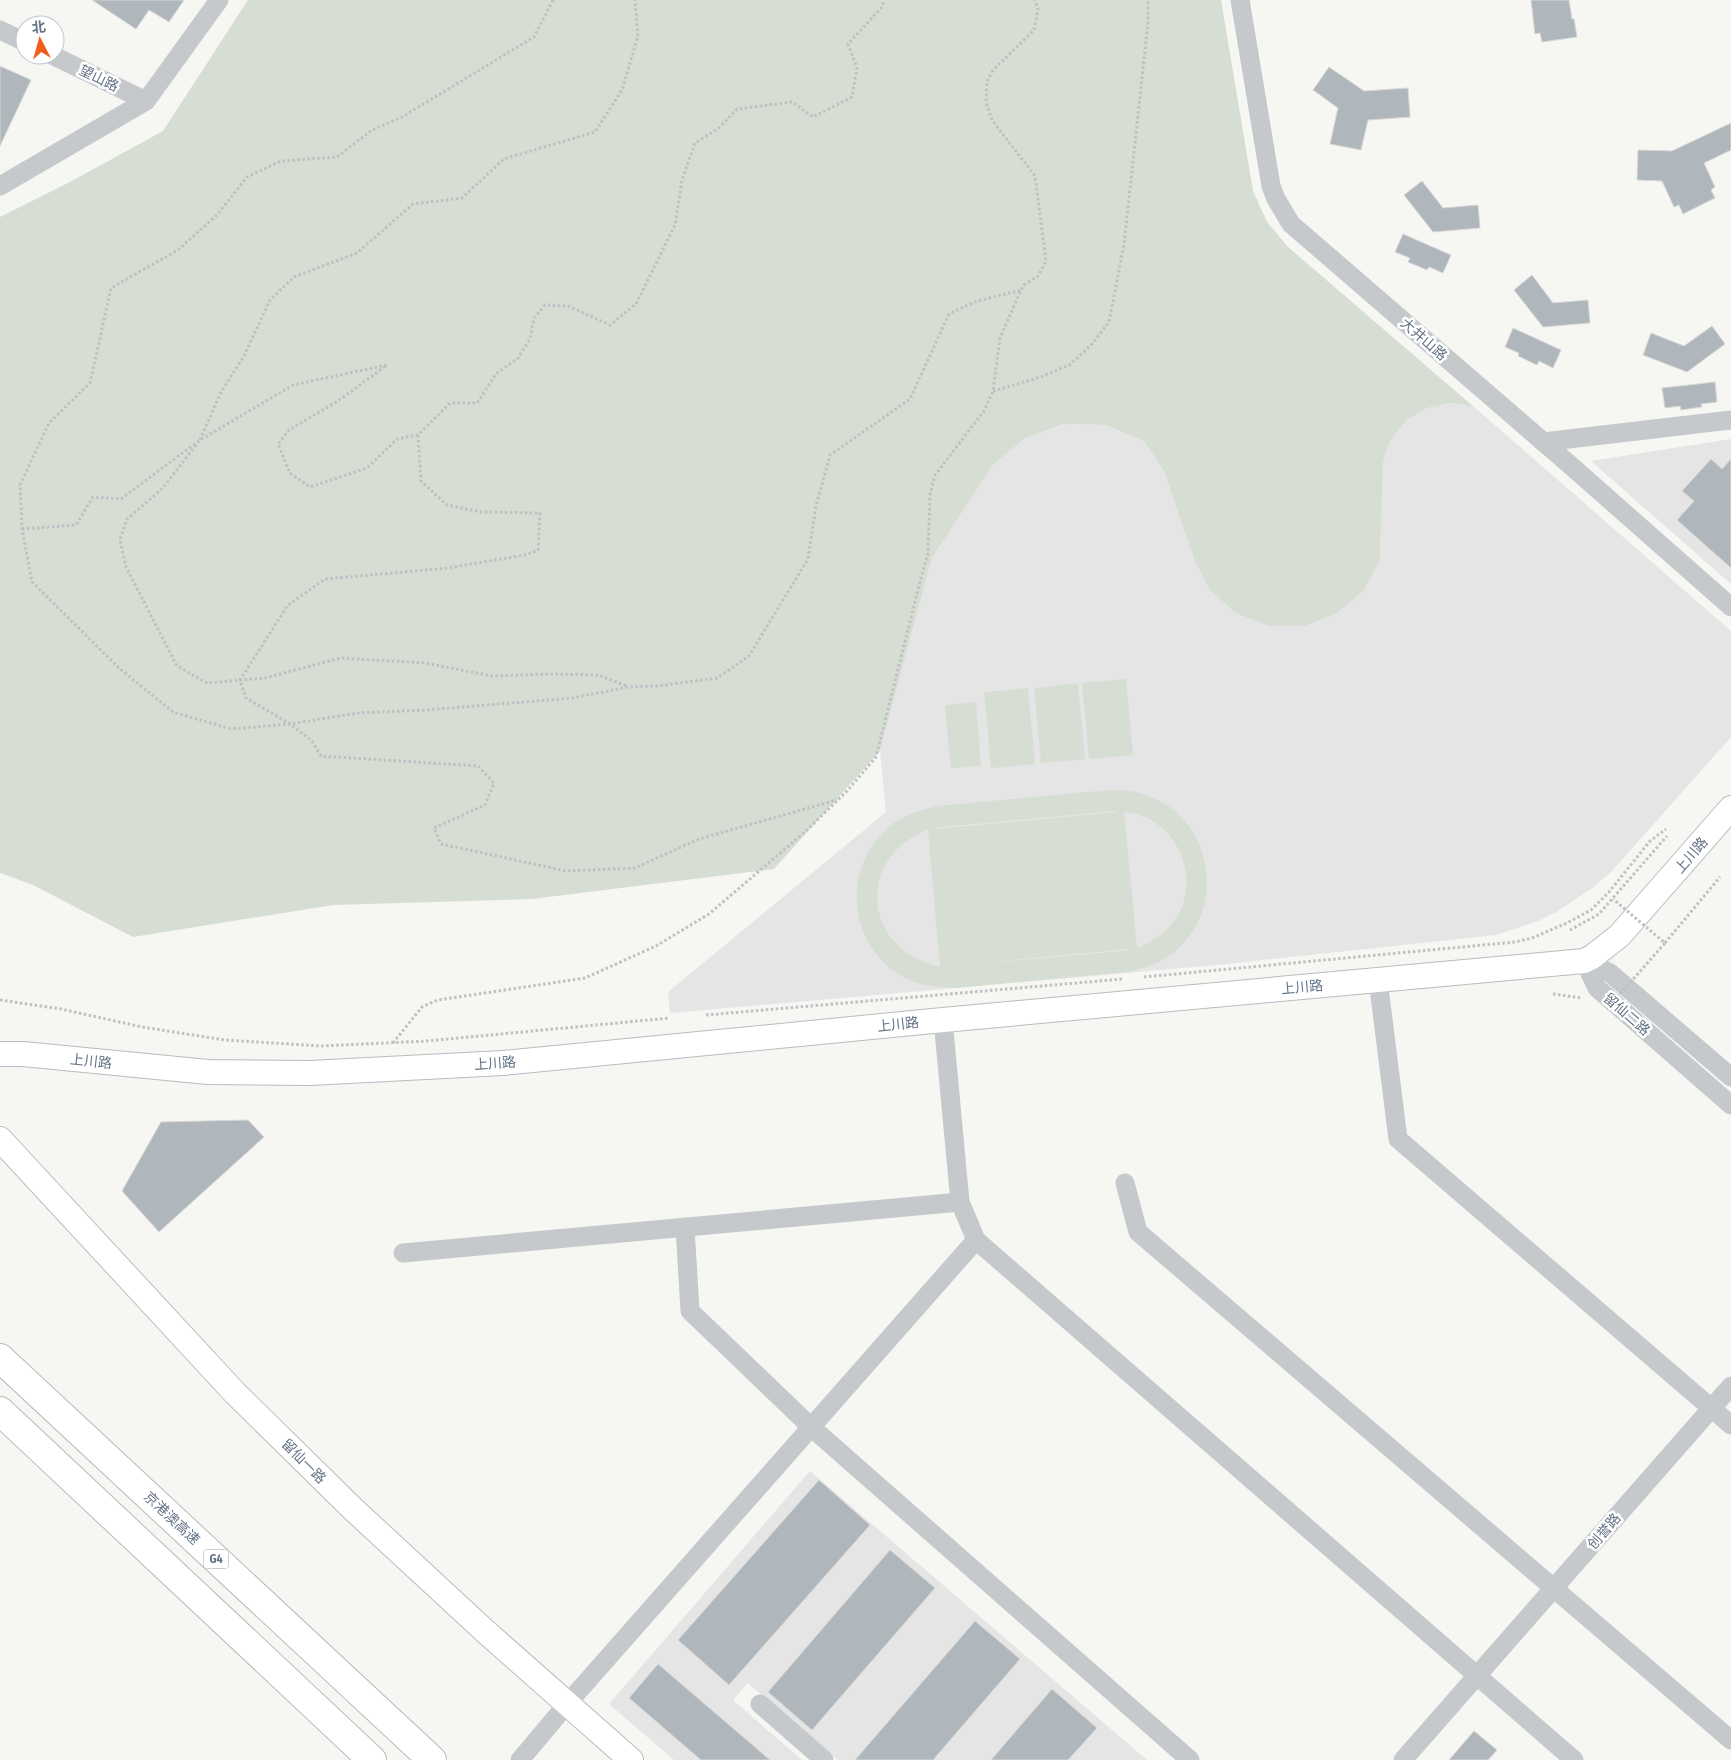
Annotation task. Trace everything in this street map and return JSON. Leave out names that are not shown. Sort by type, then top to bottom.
[{"type":"highway","name":"京港澳高速","points":[[0,1358],[432,1760]]},
{"type":"highway","points":[[0,1411],[372,1760]]},
{"type":"main road","name":"上川路","points":[[0,1054],[23,1054],[208,1072],[310,1073],[503,1064],[943,1020],[1584,961],[1592,958],[1619,936],[1731,808]]},
{"type":"main road","name":"留仙一路","points":[[0,1139],[235,1393],[353,1509],[486,1632],[631,1760]]},
{"type":"street","points":[[0,186],[146,101],[219,0]]},
{"type":"street","name":"大井山路","points":[[1240,0],[1268,172],[1273,193],[1282,212],[1300,234],[1543,442],[1731,607]]},
{"type":"street","points":[[0,30],[15,37]]},
{"type":"street","name":"望山路","points":[[65,61],[146,101]]},
{"type":"street","points":[[1543,442],[1731,420]]},
{"type":"street","name":"留仙二路","points":[[1584,961],[1610,972],[1731,1077]]},
{"type":"street","name":"留仙二路","points":[[1584,961],[1597,988],[1731,1105]]},
{"type":"street","points":[[1378,980],[1398,1139],[1731,1425]]},
{"type":"street","points":[[943,1020],[960,1202],[976,1240],[1574,1760]]},
{"type":"street","points":[[1125,1183],[1138,1232],[1731,1740]]},
{"type":"street","points":[[403,1253],[960,1202]]},
{"type":"street","points":[[685,1227],[690,1311],[811,1427],[1190,1760]]},
{"type":"street","points":[[520,1760],[566,1704],[976,1240]]},
{"type":"street","name":"创誉路","points":[[1403,1760],[1731,1386]]},
{"type":"street","points":[[760,1704],[824,1760]]},
{"type":"path","points":[[553,0],[534,37],[402,117],[372,130],[337,157],[281,161],[247,176],[217,215],[178,250],[111,288],[90,383],[48,423],[20,485],[22,529],[32,582],[120,668],[173,712],[231,729],[290,724],[358,713],[426,710],[573,698],[628,686],[658,686],[717,678],[749,656],[808,559],[816,506],[830,455],[910,399],[949,314],[974,302],[1021,290]]},
{"type":"path","points":[[628,686],[598,675],[492,676],[424,663],[341,658],[265,678],[207,683],[177,666],[126,567],[120,540],[127,519],[162,489],[200,440],[222,392],[244,356],[270,300],[294,277],[357,253],[413,204],[462,198],[504,159],[595,132],[622,90],[638,36],[635,0]]},
{"type":"path","points":[[22,529],[76,525],[93,496],[121,499],[200,440],[293,385],[387,365],[338,401],[289,430],[278,444],[290,474],[310,488],[367,468],[397,438],[418,435],[450,403],[477,403],[496,374],[518,358],[530,340],[534,318],[546,305],[568,306],[610,325],[636,304],[675,225],[682,180],[695,143],[719,128],[737,109],[792,102],[813,117],[852,96],[857,68],[848,44],[882,6],[884,0]]},
{"type":"path","points":[[393,1043],[422,1007],[438,1000],[585,978],[656,946],[709,914],[806,831],[848,790],[876,757],[928,554],[930,495],[935,475],[984,411],[993,390],[1000,338],[1021,290],[1024,285],[1038,276],[1046,261],[1035,176],[992,120],[986,102],[987,82],[993,70],[1034,30],[1038,9],[1035,0]]},
{"type":"path","points":[[993,390],[1040,377],[1071,364],[1092,344],[1109,322],[1124,244],[1148,23],[1148,0]]},
{"type":"path","points":[[240,680],[288,605],[325,579],[448,568],[525,555],[538,550],[540,513],[481,512],[447,505],[421,481],[418,435]]},
{"type":"path","points":[[240,680],[246,698],[290,724],[311,740],[321,756],[478,766],[494,783],[485,805],[434,828],[441,844],[566,871],[635,868],[699,839],[838,799]]},
{"type":"path","points":[[1144,977],[1515,942],[1532,938],[1591,910],[1609,892],[1650,841],[1666,829]]},
{"type":"path","points":[[1570,930],[1599,914],[1667,836]]},
{"type":"path","points":[[1603,1007],[1607,1010],[1720,877]]},
{"type":"path","points":[[1613,899],[1664,943]]},
{"type":"path","points":[[706,1015],[1122,979]]},
{"type":"path","points":[[1553,994],[1589,1000]]},
{"type":"path","points":[[0,1000],[61,1009],[142,1027],[225,1040],[320,1046],[393,1043],[670,1018]]},
{"type":"shaded area","points":[[248,0],[1221,0],[1253,191],[1267,222],[1288,247],[1474,407],[1451,403],[1427,408],[1407,420],[1391,439],[1383,461],[1380,560],[1364,590],[1337,613],[1304,626],[1269,626],[1236,613],[1210,590],[1194,559],[1164,471],[1144,441],[1106,425],[1064,424],[1025,438],[993,465],[932,558],[880,751],[774,869],[532,899],[333,905],[133,937],[33,885],[0,873],[0,217],[70,182],[163,131]]},
{"type":"shaded area","points":[[1451,403],[1474,407],[1731,631],[1731,737],[1612,871],[1595,886],[1558,911],[1538,921],[1496,935],[1217,965],[670,1013],[668,992],[886,812],[880,751],[932,558],[993,465],[1025,438],[1064,424],[1106,425],[1144,441],[1164,471],[1194,559],[1380,560],[1383,461],[1391,439],[1407,420],[1427,408]]},
{"type":"shaded area","points":[[1731,439],[1731,584],[1591,461]]},
{"type":"shaded area","points":[[1126,679],[1133,755],[1089,759],[1082,683]]},
{"type":"shaded area","points":[[1078,683],[1085,759],[1041,763],[1034,688]]},
{"type":"shaded area","points":[[1028,688],[1035,764],[991,768],[984,692]]},
{"type":"shaded area","points":[[976,702],[981,766],[951,768],[945,705]]},
{"type":"shaded area","points":[[1109,790],[1131,791],[1143,794],[1169,806],[1188,825],[1201,848],[1206,873],[1205,899],[1197,923],[1182,945],[1159,962],[1126,972],[955,988],[921,984],[897,973],[879,957],[866,937],[858,915],[857,891],[861,868],[872,846],[889,827],[906,816],[938,806]],"holes":[[[1116,811],[935,829],[941,827]],[[1124,812],[1141,816],[1156,823],[1169,835],[1178,849],[1184,865],[1187,882],[1185,899],[1174,921],[1160,935],[1137,948]],[[928,830],[940,967],[914,957],[895,942],[883,924],[877,903],[879,882],[887,861],[903,844]],[[1129,949],[1123,951],[948,966]]]},
{"type":"shaded area","points":[[810,1471],[1147,1760],[838,1760],[748,1683],[733,1700],[802,1760],[674,1760],[609,1704]]},
{"type":"building","points":[[92,0],[184,0],[169,22],[149,10],[136,29]]},
{"type":"building","points":[[1531,0],[1569,0],[1577,37],[1542,42],[1540,33],[1535,34]]},
{"type":"building","points":[[0,66],[31,80],[0,146]]},
{"type":"building","points":[[1329,67],[1364,91],[1408,88],[1410,117],[1368,120],[1361,150],[1330,144],[1338,108],[1313,90]]},
{"type":"building","points":[[1731,123],[1731,150],[1704,163],[1715,187],[1711,190],[1715,198],[1683,214],[1679,205],[1674,207],[1662,181],[1637,180],[1638,150],[1672,151]]},
{"type":"building","points":[[1422,181],[1443,208],[1478,205],[1480,228],[1433,232],[1404,195]]},
{"type":"building","points":[[1403,234],[1451,255],[1443,273],[1429,267],[1427,270],[1408,262],[1410,258],[1395,252]]},
{"type":"building","points":[[1532,275],[1553,303],[1588,300],[1590,323],[1543,327],[1514,290]]},
{"type":"building","points":[[1712,326],[1725,344],[1687,372],[1643,355],[1651,333],[1684,346]]},
{"type":"building","points":[[1513,328],[1561,350],[1553,368],[1539,361],[1537,365],[1518,356],[1519,353],[1505,347]]},
{"type":"building","points":[[1715,382],[1717,402],[1701,404],[1702,407],[1681,410],[1680,406],[1665,408],[1662,388]]},
{"type":"building","points":[[1711,459],[1722,469],[1731,459],[1731,568],[1677,520],[1694,501],[1682,491]]},
{"type":"building","points":[[248,1120],[264,1137],[159,1232],[122,1191],[161,1122]]},
{"type":"building","points":[[819,1480],[870,1525],[729,1685],[678,1640]]},
{"type":"building","points":[[890,1550],[935,1588],[812,1730],[768,1692]]},
{"type":"building","points":[[975,1621],[1020,1659],[933,1760],[855,1760]]},
{"type":"building","points":[[658,1664],[770,1760],[701,1760],[629,1698]]},
{"type":"building","points":[[1052,1689],[1097,1728],[1068,1760],[991,1760]]},
{"type":"building","points":[[1474,1731],[1497,1750],[1488,1760],[1449,1760]]}]
